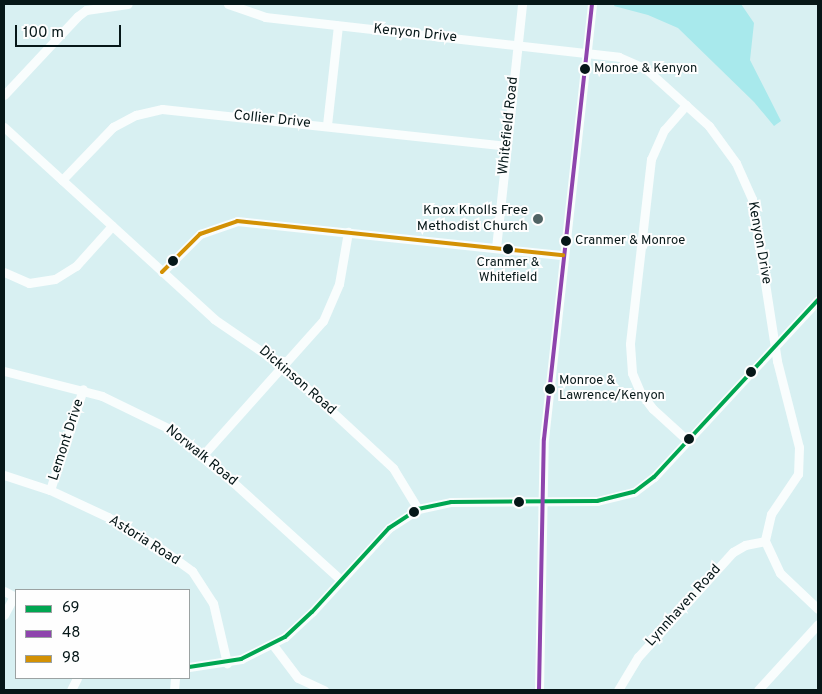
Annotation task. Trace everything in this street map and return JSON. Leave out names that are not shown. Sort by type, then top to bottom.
[{"type":"street","points":[[4,94],[78,16],[86,10],[128,4]]},
{"type":"street","name":"Kenyon Drive","points":[[228,4],[265,18],[619,57],[646,68],[718,137],[747,186],[758,227],[775,347],[800,461],[794,482],[771,514],[765,542]]},
{"type":"street","name":"Whitefield Road","points":[[496,248],[522,4]]},
{"type":"street","points":[[539,690],[541,501],[548,398],[592,4]]},
{"type":"street","points":[[327,126],[338,26]]},
{"type":"street","points":[[686,105],[664,130],[651,159],[630,344],[632,373],[640,392],[653,409],[688,441]]},
{"type":"street","name":"Collier Drive","points":[[62,180],[113,127],[154,110],[178,109],[507,146]]},
{"type":"street","name":"Dickinson Road","points":[[4,127],[214,319],[284,366],[393,468],[418,509]]},
{"type":"street","points":[[162,272],[189,242],[212,228],[226,223],[270,223],[563,255]]},
{"type":"street","points":[[4,272],[29,283],[60,277],[76,266],[112,226]]},
{"type":"street","points":[[203,454],[313,334],[331,304],[344,266],[348,232]]},
{"type":"street","points":[[190,667],[226,663],[273,645],[303,622],[390,528],[418,509],[452,502],[620,498],[644,486],[818,300]]},
{"type":"street","name":"Norwalk Road","points":[[4,371],[83,389],[152,418],[203,454],[341,580]]},
{"type":"street","name":"Lemont Drive","points":[[50,490],[83,389]]},
{"type":"street","name":"Astoria Road","points":[[4,476],[50,490],[115,522],[163,550],[192,571],[213,603],[226,663]]},
{"type":"street","points":[[765,542],[780,573],[818,609]]},
{"type":"street","name":"Lynnhaven Road","points":[[618,690],[638,657],[733,552],[745,545],[765,542]]},
{"type":"street","points":[[4,591],[15,596],[4,615]]},
{"type":"street","points":[[758,690],[818,624]]},
{"type":"street","points":[[273,645],[298,678],[324,690]]},
{"type":"shaded area","points":[[615,4],[741,4],[754,23],[750,60],[781,121],[774,126],[754,102],[678,28],[648,15],[614,6]]},
{"type":"transit line","name":"48","points":[[539,690],[544,439],[592,4]]},
{"type":"transit line","name":"98","points":[[162,272],[200,234],[237,221],[563,255]]},
{"type":"transit line","name":"69","points":[[190,667],[241,659],[285,637],[312,612],[389,528],[418,509],[451,502],[597,501],[634,492],[654,477],[818,300]]},
{"type":"place","name":"Monroe & Kenyon","points":[[585,69]]},
{"type":"place","name":"Knox Knolls Free Methodist Church","points":[[538,219]]},
{"type":"place","name":"Cranmer & Monroe","points":[[566,241]]},
{"type":"place","name":"Cranmer & Whitefield","points":[[508,249]]},
{"type":"place","name":"Monroe & Lawrence/Kenyon","points":[[550,389]]}]
